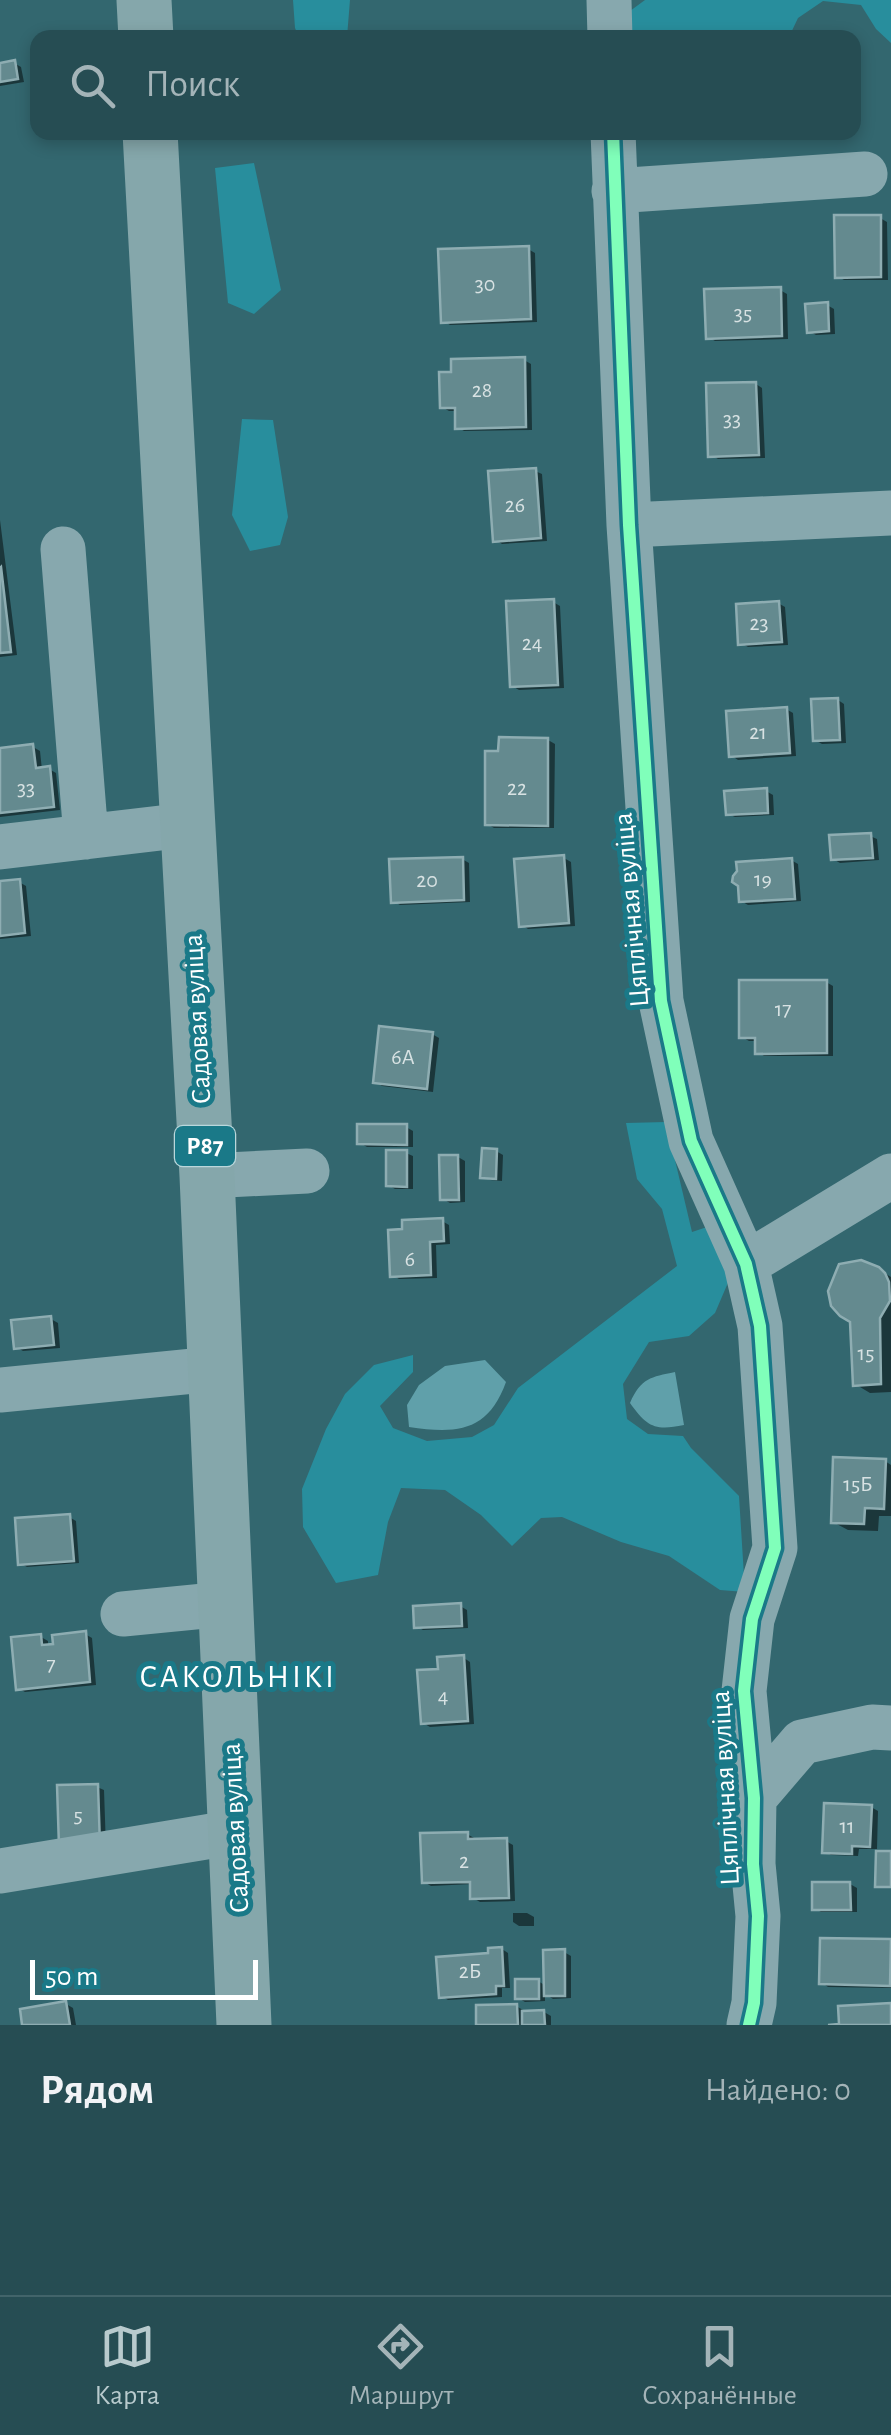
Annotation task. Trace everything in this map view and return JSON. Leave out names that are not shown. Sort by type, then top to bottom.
[{"type":"main road","points":[[144,0],[146,30]]},
{"type":"main road","name":"Садовая вуліца","points":[[150,140],[207,1176],[244,2025]]},
{"type":"street","points":[[609,0],[610,30]]},
{"type":"street","name":"Цяплічная вуліца","points":[[613,140],[629,525],[662,1001],[691,1142],[746,1264],[760,1326],[775,1548],[752,1619],[744,1691],[754,1798],[753,1864],[758,1916],[754,2002],[749,2025]]},
{"type":"street","points":[[614,191],[865,174]]},
{"type":"street","points":[[629,525],[891,513]]},
{"type":"street","points":[[63,548],[86,837]]},
{"type":"street","points":[[0,846],[186,825]]},
{"type":"street","points":[[207,1176],[307,1171]]},
{"type":"street","points":[[746,1264],[891,1176]]},
{"type":"street","points":[[0,1390],[214,1369]]},
{"type":"street","points":[[123,1614],[225,1604]]},
{"type":"street","points":[[754,1798],[802,1742],[872,1727],[891,1728]]},
{"type":"street","points":[[0,1871],[236,1832]]},
{"type":"shaded area","points":[[293,0],[350,0],[348,30],[295,28]]},
{"type":"shaded area","points":[[645,0],[891,0],[891,43],[876,29],[861,5],[823,1],[798,18],[792,30],[624,30],[630,11]]},
{"type":"shaded area","points":[[254,163],[281,290],[254,314],[228,303],[215,168]]},
{"type":"shaded area","points":[[242,419],[273,420],[288,517],[280,545],[250,551],[232,515]]},
{"type":"shaded area","points":[[666,1122],[692,1232],[710,1226],[733,1271],[715,1313],[689,1336],[649,1342],[623,1384],[627,1419],[648,1434],[683,1436],[739,1496],[745,1592],[720,1590],[669,1556],[621,1542],[562,1517],[541,1518],[512,1546],[481,1515],[445,1490],[401,1488],[388,1522],[378,1575],[336,1583],[303,1527],[302,1489],[345,1394],[374,1365],[413,1355],[413,1372],[380,1406],[393,1428],[427,1441],[472,1437],[494,1425],[518,1388],[677,1266],[662,1209],[637,1179],[626,1123]]},
{"type":"shaded area","points":[[485,1360],[506,1382],[499,1399],[480,1420],[456,1429],[409,1427],[407,1405],[419,1385],[445,1366]]},
{"type":"shaded area","points":[[675,1372],[684,1425],[652,1425],[630,1403],[648,1380]]},
{"type":"building","points":[[15,60],[18,79],[0,82],[0,63]]},
{"type":"building","points":[[834,215],[881,215],[881,277],[835,278]]},
{"type":"building","points":[[529,246],[531,319],[441,323],[438,249]]},
{"type":"building","points":[[781,287],[782,336],[706,339],[704,289]]},
{"type":"building","points":[[828,302],[829,331],[807,333],[805,304]]},
{"type":"building","points":[[525,357],[526,427],[455,429],[455,408],[440,408],[439,372],[451,372],[451,359]]},
{"type":"building","points":[[756,382],[759,455],[708,457],[706,383]]},
{"type":"building","points":[[536,468],[541,538],[493,542],[488,471]]},
{"type":"building","points":[[0,568],[11,652],[0,653]]},
{"type":"building","points":[[554,599],[558,685],[510,687],[506,601]]},
{"type":"building","points":[[779,601],[782,642],[738,645],[736,604]]},
{"type":"building","points":[[838,698],[840,740],[813,741],[811,699]]},
{"type":"building","points":[[787,707],[790,753],[729,757],[726,711]]},
{"type":"building","points":[[499,737],[548,738],[548,826],[485,825],[485,751],[498,751]]},
{"type":"building","points":[[33,744],[36,768],[50,766],[54,807],[0,813],[0,748]]},
{"type":"building","points":[[767,788],[768,813],[726,815],[724,791]]},
{"type":"building","points":[[871,833],[873,858],[831,860],[829,835]]},
{"type":"building","points":[[564,855],[569,923],[519,927],[514,859]]},
{"type":"building","points":[[463,857],[464,900],[391,903],[389,859]]},
{"type":"building","points":[[792,858],[795,899],[739,902],[738,886],[732,882],[736,862]]},
{"type":"building","points":[[20,879],[25,933],[0,936],[0,881]]},
{"type":"building","points":[[739,980],[827,980],[827,1053],[755,1054],[755,1038],[739,1038]]},
{"type":"building","points":[[379,1026],[433,1032],[427,1089],[373,1083]]},
{"type":"building","points":[[357,1124],[407,1124],[407,1145],[357,1144]]},
{"type":"building","points":[[482,1148],[497,1149],[496,1179],[480,1178]]},
{"type":"building","points":[[386,1150],[407,1150],[407,1187],[386,1186]]},
{"type":"building","points":[[439,1155],[458,1155],[459,1200],[440,1200]]},
{"type":"building","points":[[443,1218],[444,1241],[430,1242],[431,1275],[390,1277],[388,1230],[402,1229],[402,1220]]},
{"type":"building","points":[[861,1260],[885,1273],[890,1301],[880,1318],[881,1384],[853,1386],[850,1322],[831,1306],[828,1291],[839,1264]]},
{"type":"building","points":[[51,1316],[54,1345],[14,1349],[11,1320]]},
{"type":"building","points":[[833,1457],[886,1459],[884,1509],[865,1508],[864,1524],[831,1523]]},
{"type":"building","points":[[70,1514],[74,1561],[18,1565],[15,1518]]},
{"type":"building","points":[[461,1603],[462,1626],[414,1628],[413,1606]]},
{"type":"building","points":[[86,1631],[90,1682],[16,1690],[11,1637],[41,1634],[42,1645],[53,1644],[52,1635]]},
{"type":"building","points":[[464,1655],[468,1721],[421,1724],[417,1670],[438,1669],[437,1657]]},
{"type":"building","points":[[98,1784],[100,1846],[59,1847],[57,1785]]},
{"type":"building","points":[[824,1803],[872,1805],[870,1847],[852,1846],[852,1854],[822,1853]]},
{"type":"building","points":[[468,1832],[468,1839],[507,1838],[509,1898],[470,1899],[470,1882],[422,1883],[420,1833]]},
{"type":"building","points":[[876,1851],[891,1851],[891,1887],[875,1887]]},
{"type":"building","points":[[812,1882],[850,1882],[851,1910],[812,1910]]},
{"type":"building","points":[[820,1938],[891,1939],[890,1986],[819,1984]]},
{"type":"building","points":[[502,1947],[504,1986],[496,1986],[496,1994],[439,1998],[436,1957],[488,1953],[488,1948]]},
{"type":"building","points":[[565,1949],[565,1996],[544,1996],[543,1950]]},
{"type":"building","points":[[515,1979],[539,1979],[539,1999],[515,1999]]},
{"type":"building","points":[[66,2001],[70,2025],[22,2025],[20,2009]]},
{"type":"building","points":[[891,2003],[891,2025],[828,2025],[839,2024],[838,2006]]},
{"type":"building","points":[[517,2004],[518,2025],[476,2025],[476,2005]]},
{"type":"building","points":[[544,2010],[545,2025],[522,2025],[522,2011]]},
{"type":"cycle path","points":[[613,140],[629,525],[661,1001],[691,1141],[746,1264],[760,1326],[775,1548],[752,1619],[744,1691],[754,1798],[753,1864],[758,1916],[754,2003],[749,2025]]},
{"type":"district","name":"САКОЛЬНІКІ","points":[[238,1677]]}]
